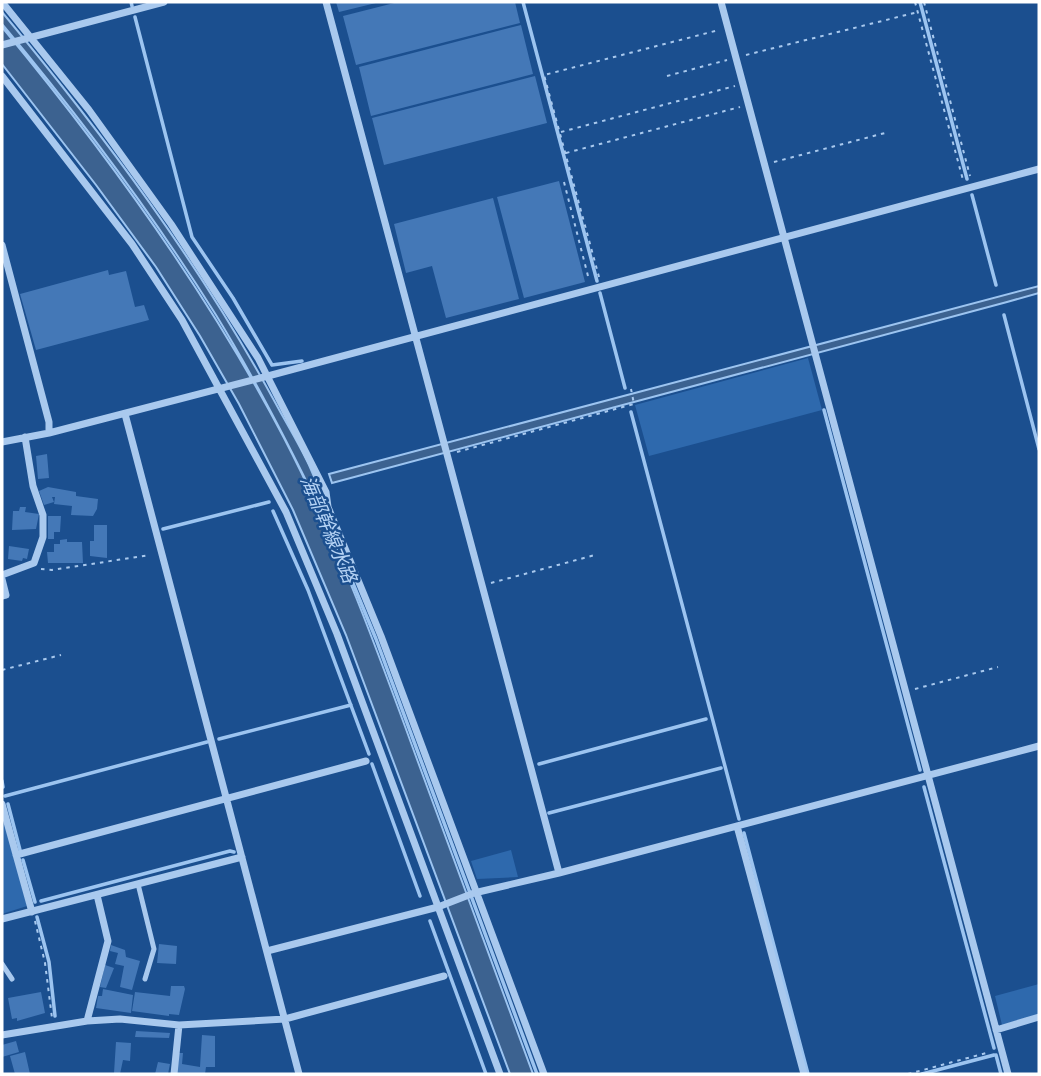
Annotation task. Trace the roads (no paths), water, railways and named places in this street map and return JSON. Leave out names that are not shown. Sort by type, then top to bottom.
[{"type":"street","points":[[2,2],[89,110],[171,224],[267,377],[326,492],[328,507],[381,636],[544,1074]]},
{"type":"street","points":[[2,45],[164,2]]},
{"type":"street","points":[[326,2],[559,873]]},
{"type":"street","points":[[722,2],[1008,1074]]},
{"type":"street","points":[[2,76],[132,244],[182,320],[286,512],[337,634],[500,1074]]},
{"type":"street","points":[[2,442],[49,433],[267,377],[1039,169]]},
{"type":"street","points":[[2,245],[49,422],[49,433]]},
{"type":"street","points":[[125,414],[299,1074]]},
{"type":"street","points":[[2,596],[6,595],[2,577],[34,563],[43,537],[44,515],[33,486],[25,438]]},
{"type":"street","points":[[267,951],[438,906],[476,893],[1039,746]]},
{"type":"street","points":[[16,855],[366,761]]},
{"type":"street","points":[[2,804],[32,912]]},
{"type":"street","points":[[737,826],[804,1074]]},
{"type":"street","points":[[2,919],[242,857]]},
{"type":"street","points":[[87,1021],[108,941],[97,895]]},
{"type":"street","points":[[2,1035],[87,1021],[120,1019],[178,1025],[285,1019],[444,976]]},
{"type":"street","points":[[996,1030],[1039,1017]]},
{"type":"street","points":[[174,1074],[178,1025]]},
{"type":"lane","points":[[138,884],[154,949],[145,979]]},
{"type":"lane","points":[[2,964],[12,979]]},
{"type":"waterway","points":[[131,2],[132,6]]},
{"type":"waterway","points":[[523,2],[597,281]]},
{"type":"waterway","points":[[920,2],[967,179]]},
{"type":"waterway","points":[[135,17],[192,237],[233,298],[272,365],[302,361]]},
{"type":"waterway","points":[[972,195],[996,285]]},
{"type":"waterway","points":[[600,293],[625,388]]},
{"type":"waterway","points":[[1004,315],[1039,449]]},
{"type":"waterway","points":[[824,410],[920,770]]},
{"type":"waterway","points":[[631,412],[739,819]]},
{"type":"waterway","points":[[163,529],[269,502]]},
{"type":"waterway","name":"海部幹線水路","points":[[320,504],[376,639],[537,1074]]},
{"type":"waterway","points":[[273,511],[308,590],[369,754]]},
{"type":"waterway","points":[[219,739],[351,705]]},
{"type":"waterway","points":[[539,764],[706,719]]},
{"type":"waterway","points":[[5,796],[207,742]]},
{"type":"waterway","points":[[372,764],[420,896]]},
{"type":"waterway","points":[[549,813],[721,768]]},
{"type":"waterway","points":[[2,781],[3,787]]},
{"type":"waterway","points":[[924,787],[994,1048]]},
{"type":"waterway","points":[[8,804],[20,850]]},
{"type":"waterway","points":[[744,833],[808,1074]]},
{"type":"waterway","points":[[41,901],[234,852]]},
{"type":"waterway","points":[[23,860],[35,902]]},
{"type":"waterway","points":[[37,917],[49,962],[55,1016]]},
{"type":"waterway","points":[[430,921],[486,1074]]},
{"type":"waterway","points":[[922,1074],[994,1055]]},
{"type":"waterway","points":[[996,1055],[1001,1074]]}]
